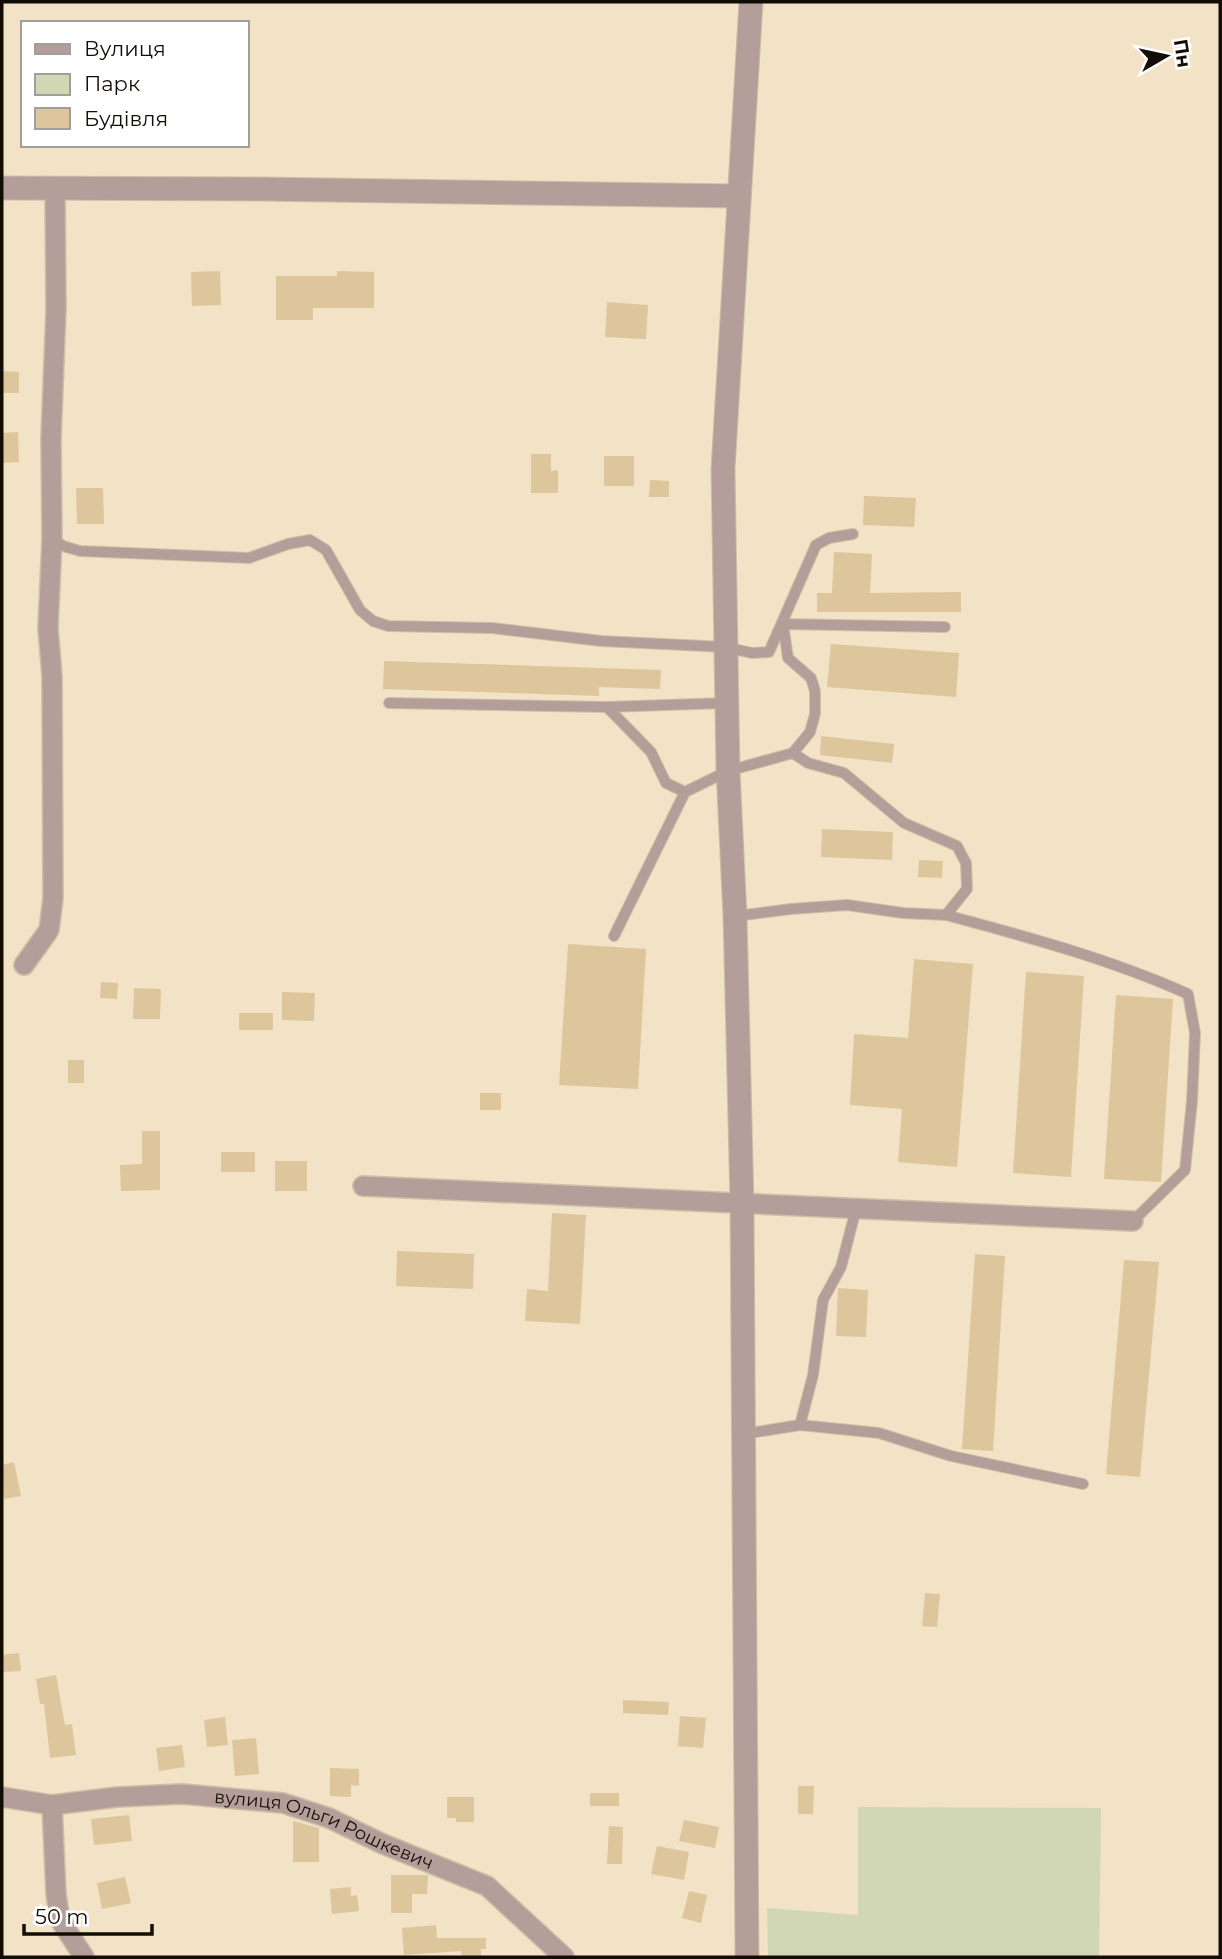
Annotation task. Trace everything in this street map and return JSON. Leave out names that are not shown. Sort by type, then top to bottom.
[{"type":"street","points":[[747,1957],[742,1203],[735,916],[726,703],[723,470],[751,2]]},
{"type":"street","points":[[2,188],[260,189],[738,197]]},
{"type":"street","points":[[24,965],[49,930],[53,898],[52,676],[48,628],[52,539],[51,438],[57,309],[55,188]]},
{"type":"street","points":[[363,1186],[1133,1221]]},
{"type":"street","name":"вулиця Ольги Рошкевич","points":[[2,1797],[52,1805],[117,1797],[182,1794],[283,1803],[329,1818],[383,1844],[487,1886],[564,1957]]},
{"type":"street","points":[[52,1805],[56,1895],[61,1920],[84,1957]]},
{"type":"lane","points":[[52,539],[63,546],[80,551],[248,558],[288,544],[310,540],[326,550],[360,610],[373,621],[388,626],[492,628],[601,640],[725,647],[752,653],[769,652],[816,545],[829,538],[853,534]]},
{"type":"lane","points":[[783,624],[945,627]]},
{"type":"lane","points":[[614,936],[685,792],[728,771],[793,753],[810,732],[815,714],[815,691],[810,678],[788,658],[783,624]]},
{"type":"lane","points":[[389,703],[607,707],[726,703]]},
{"type":"lane","points":[[607,707],[651,752],[666,783],[685,792]]},
{"type":"lane","points":[[793,753],[808,763],[844,773],[904,822],[957,846],[966,863],[967,889],[946,915]]},
{"type":"lane","points":[[735,916],[846,905],[903,913],[946,915],[1060,946],[1188,994],[1195,1033],[1185,1170],[1133,1221]]},
{"type":"lane","points":[[800,1425],[813,1376],[823,1300],[841,1267],[856,1209]]},
{"type":"lane","points":[[743,1434],[800,1425],[879,1433],[951,1456],[1083,1484]]},
{"type":"green space","points":[[858,1807],[1101,1808],[1099,1957],[768,1957],[767,1908],[858,1915]]},
{"type":"building","points":[[220,271],[221,305],[192,306],[191,272]]},
{"type":"building","points":[[337,271],[374,272],[374,308],[313,308],[313,320],[276,320],[276,276],[337,276]]},
{"type":"building","points":[[607,302],[648,305],[646,339],[605,337]]},
{"type":"building","points":[[2,371],[19,372],[19,393],[2,393]]},
{"type":"building","points":[[18,432],[19,462],[2,463],[2,433]]},
{"type":"building","points":[[531,454],[551,454],[551,471],[558,470],[558,493],[531,493]]},
{"type":"building","points":[[604,456],[634,456],[634,486],[604,486]]},
{"type":"building","points":[[650,480],[669,481],[669,497],[649,497]]},
{"type":"building","points":[[76,488],[103,488],[104,524],[77,524]]},
{"type":"building","points":[[864,496],[916,498],[914,527],[863,525]]},
{"type":"building","points":[[834,552],[872,554],[870,593],[961,592],[961,612],[817,612],[817,593],[832,593]]},
{"type":"building","points":[[831,644],[959,653],[956,697],[827,687]]},
{"type":"building","points":[[384,661],[661,670],[660,689],[599,687],[599,696],[383,689]]},
{"type":"building","points":[[821,736],[894,744],[892,763],[820,755]]},
{"type":"building","points":[[822,829],[893,832],[892,860],[821,857]]},
{"type":"building","points":[[919,860],[943,861],[942,878],[918,877]]},
{"type":"building","points":[[568,944],[646,949],[638,1089],[559,1085]]},
{"type":"building","points":[[914,959],[973,964],[957,1167],[898,1162],[902,1109],[850,1105],[854,1034],[908,1038]]},
{"type":"building","points":[[1026,972],[1084,976],[1071,1177],[1013,1173]]},
{"type":"building","points":[[101,982],[118,983],[117,999],[100,998]]},
{"type":"building","points":[[134,988],[161,989],[160,1019],[133,1019]]},
{"type":"building","points":[[282,992],[315,993],[314,1021],[282,1020]]},
{"type":"building","points":[[1116,995],[1173,999],[1161,1182],[1104,1179]]},
{"type":"building","points":[[239,1013],[273,1013],[273,1030],[239,1030]]},
{"type":"building","points":[[68,1060],[84,1060],[84,1083],[68,1083]]},
{"type":"building","points":[[480,1093],[501,1093],[501,1110],[480,1110]]},
{"type":"building","points":[[142,1131],[160,1131],[160,1190],[121,1191],[120,1165],[142,1164]]},
{"type":"building","points":[[221,1152],[255,1152],[255,1172],[221,1172]]},
{"type":"building","points":[[275,1161],[307,1161],[307,1191],[275,1191]]},
{"type":"building","points":[[552,1213],[586,1215],[580,1324],[525,1321],[527,1289],[548,1291]]},
{"type":"building","points":[[397,1251],[474,1254],[473,1289],[396,1286]]},
{"type":"building","points":[[975,1254],[1005,1256],[993,1451],[962,1449]]},
{"type":"building","points":[[1124,1260],[1159,1262],[1140,1477],[1106,1474]]},
{"type":"building","points":[[838,1288],[868,1290],[866,1337],[836,1336]]},
{"type":"building","points":[[14,1462],[21,1496],[4,1499],[2,1465]]},
{"type":"building","points":[[925,1593],[940,1594],[937,1627],[922,1626]]},
{"type":"building","points":[[19,1653],[21,1671],[2,1672],[2,1655]]},
{"type":"building","points":[[56,1675],[65,1725],[72,1724],[76,1755],[50,1758],[44,1704],[40,1704],[36,1679]]},
{"type":"building","points":[[623,1700],[669,1702],[668,1715],[623,1713]]},
{"type":"building","points":[[680,1716],[706,1718],[703,1748],[678,1746]]},
{"type":"building","points":[[225,1717],[228,1745],[207,1747],[204,1720]]},
{"type":"building","points":[[256,1738],[259,1774],[235,1776],[232,1740]]},
{"type":"building","points":[[182,1745],[185,1767],[159,1771],[156,1748]]},
{"type":"building","points":[[330,1768],[359,1769],[359,1786],[351,1785],[351,1797],[330,1796]]},
{"type":"building","points":[[798,1786],[814,1786],[813,1814],[798,1814]]},
{"type":"building","points":[[590,1793],[619,1793],[619,1806],[590,1806]]},
{"type":"building","points":[[447,1797],[474,1797],[474,1822],[456,1822],[456,1818],[447,1818]]},
{"type":"building","points":[[129,1815],[132,1841],[94,1845],[91,1819]]},
{"type":"building","points":[[684,1820],[719,1827],[715,1848],[679,1841]]},
{"type":"building","points":[[293,1821],[319,1828],[319,1862],[293,1862]]},
{"type":"building","points":[[609,1826],[623,1827],[622,1864],[607,1864]]},
{"type":"building","points":[[657,1846],[689,1852],[684,1880],[651,1874]]},
{"type":"building","points":[[391,1875],[428,1875],[427,1894],[412,1894],[412,1913],[391,1913]]},
{"type":"building","points":[[125,1877],[131,1903],[102,1909],[97,1883]]},
{"type":"building","points":[[351,1887],[351,1896],[357,1895],[359,1911],[332,1914],[330,1889]]},
{"type":"building","points":[[689,1891],[707,1895],[701,1923],[682,1918]]},
{"type":"building","points":[[436,1925],[437,1938],[486,1938],[486,1949],[481,1949],[481,1957],[461,1957],[461,1951],[404,1955],[402,1928]]}]
